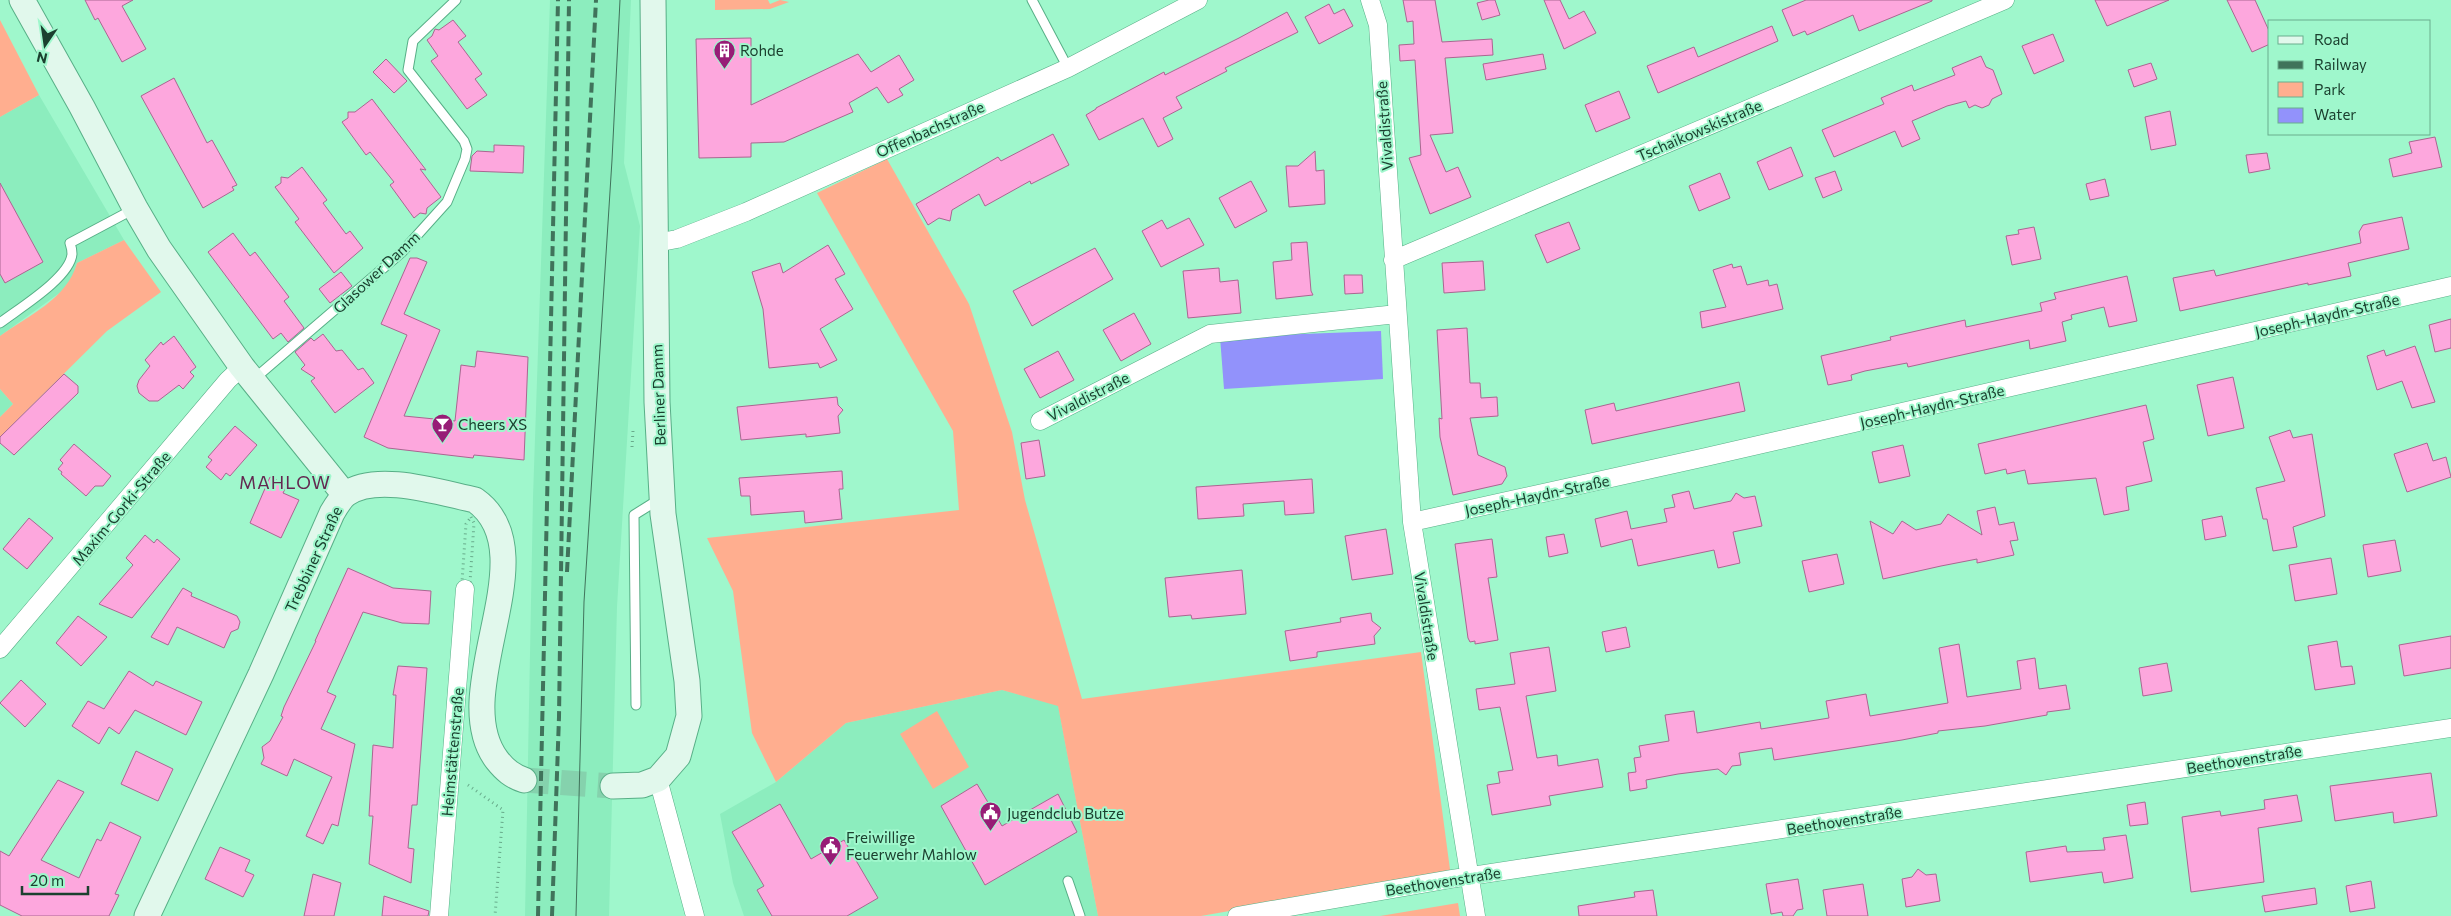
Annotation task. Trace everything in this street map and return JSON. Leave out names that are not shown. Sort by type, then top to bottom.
[{"type":"main road","points":[[22,0],[82,107],[135,208],[159,248],[247,373],[345,495]]},
{"type":"main road","name":"Berliner Damm","points":[[653,0],[657,402],[663,514],[687,681],[688,716],[678,756],[658,779]]},
{"type":"main road","name":"Trebbiner Straße","points":[[147,916],[260,674],[332,513],[345,495],[371,485],[399,486],[475,500],[485,507],[498,528],[504,560],[484,684],[482,715],[487,744],[493,754],[506,771],[524,780]]},
{"type":"main road","points":[[614,786],[642,785],[658,779]]},
{"type":"street","name":"Offenbachstraße","points":[[656,243],[677,239],[746,212],[1068,68],[1198,0]]},
{"type":"street","name":"Vivaldistraße","points":[[1370,0],[1378,25],[1412,522],[1468,877],[1476,916]]},
{"type":"street","name":"Tschaikowskistraße","points":[[1393,260],[2005,0]]},
{"type":"street","name":"Joseph-Haydn-Straße","points":[[1412,522],[1706,458],[2451,286]]},
{"type":"street","name":"Vivaldistraße","points":[[1040,421],[1210,334],[1397,314]]},
{"type":"street","name":"Maxim-Gorki-Straße","points":[[0,649],[228,380],[247,373]]},
{"type":"street","name":"Heimstättenstraße","points":[[439,916],[465,589]]},
{"type":"street","name":"Beethovenstraße","points":[[1237,916],[1468,877],[2451,728]]},
{"type":"street","points":[[658,779],[695,916]]},
{"type":"lane","name":"Glasower Damm","points":[[247,373],[402,252],[447,202],[465,159],[467,149],[464,141],[408,70],[413,41],[456,0]]},
{"type":"lane","points":[[1032,0],[1068,68]]},
{"type":"lane","points":[[0,323],[52,284],[65,270],[72,256],[70,243],[135,208]]},
{"type":"lane","points":[[636,705],[634,515],[663,497]]},
{"type":"lane","points":[[1068,881],[1080,916]]},
{"type":"path","points":[[470,518],[474,523],[471,575],[470,583],[465,589],[462,582],[466,524],[470,518]]},
{"type":"path","points":[[450,771],[503,810],[495,916]]},
{"type":"shaded area","points":[[550,0],[631,0],[624,163],[640,226],[617,607],[609,916],[525,916],[533,497]]},
{"type":"shaded area","points":[[39,95],[124,240],[77,263],[73,277],[65,289],[0,336],[0,117]]},
{"type":"shaded area","points":[[0,389],[13,404],[0,417]]},
{"type":"shaded area","points":[[1002,690],[1058,705],[1098,916],[744,916],[733,883],[720,814],[776,782],[846,723]]},
{"type":"green space","points":[[715,0],[768,0],[770,4],[780,0],[789,2],[770,9],[715,10]]},
{"type":"green space","points":[[0,20],[39,95],[0,117]]},
{"type":"green space","points":[[887,159],[969,304],[1012,432],[1025,500],[1082,699],[1421,652],[1451,877],[1321,895],[1201,916],[1098,916],[1058,706],[1002,690],[846,723],[776,782],[752,733],[733,591],[707,538],[959,510],[953,431],[817,193]]},
{"type":"green space","points":[[124,240],[161,292],[107,331],[0,437],[0,417],[13,404],[0,389],[0,336],[46,305],[56,296],[72,275],[77,263]]},
{"type":"green space","points":[[937,711],[969,767],[933,789],[900,734]]},
{"type":"green space","points":[[1458,903],[1460,916],[1380,916]]},
{"type":"water","points":[[1381,331],[1383,379],[1224,389],[1220,337]]},
{"type":"building","points":[[85,0],[133,0],[122,6],[146,49],[122,62],[98,18],[95,20]]},
{"type":"building","points":[[1403,0],[1435,0],[1442,42],[1492,39],[1493,55],[1445,58],[1453,133],[1430,135],[1446,172],[1458,167],[1471,197],[1430,214],[1409,158],[1421,155],[1415,60],[1400,61],[1399,45],[1414,44],[1413,21],[1407,22]]},
{"type":"building","points":[[1495,0],[1500,15],[1482,20],[1477,3]]},
{"type":"building","points":[[1544,0],[1560,0],[1569,19],[1584,11],[1596,33],[1564,49]]},
{"type":"building","points":[[1806,0],[1932,1],[1859,31],[1853,15],[1807,35],[1805,31],[1793,36],[1782,10]]},
{"type":"building","points":[[2095,0],[2169,0],[2107,26]]},
{"type":"building","points":[[2227,0],[2255,0],[2268,29],[2268,45],[2252,52]]},
{"type":"building","points":[[1329,4],[1334,14],[1344,9],[1353,26],[1319,44],[1305,17]]},
{"type":"building","points":[[1287,12],[1298,32],[1225,68],[1227,71],[1176,97],[1182,108],[1163,118],[1173,139],[1158,147],[1143,118],[1099,140],[1086,115],[1096,108],[1164,72],[1165,75],[1239,38]]},
{"type":"building","points":[[453,20],[466,36],[458,42],[482,74],[475,79],[487,95],[467,109],[431,61],[438,56],[427,40],[432,36],[435,29],[439,30]]},
{"type":"building","points":[[1772,26],[1778,41],[1658,93],[1647,66],[1694,47],[1698,57]]},
{"type":"building","points":[[2053,34],[2064,61],[2034,74],[2022,46]]},
{"type":"building","points":[[751,38],[751,105],[858,54],[871,72],[899,55],[914,80],[899,89],[903,95],[888,103],[877,87],[849,103],[853,112],[784,142],[751,143],[751,157],[699,158],[696,39]]},
{"type":"building","points":[[1543,54],[1546,69],[1486,80],[1483,64]]},
{"type":"building","points":[[1981,56],[1986,67],[1993,70],[2002,94],[1992,99],[1989,105],[1982,108],[1975,105],[1969,108],[1966,101],[1947,106],[1912,121],[1920,139],[1902,147],[1895,131],[1834,157],[1822,130],[1884,104],[1881,98],[1912,85],[1914,91],[1955,75],[1952,68]]},
{"type":"building","points":[[386,59],[407,81],[394,93],[373,72]]},
{"type":"building","points":[[2151,63],[2157,79],[2134,87],[2128,70]]},
{"type":"building","points":[[174,78],[207,143],[212,140],[237,185],[232,187],[234,190],[203,208],[141,96]]},
{"type":"building","points":[[1619,91],[1630,118],[1596,132],[1585,105]]},
{"type":"building","points":[[372,99],[426,170],[420,169],[441,197],[427,208],[426,214],[420,213],[414,218],[390,185],[394,182],[370,152],[366,155],[342,122],[348,118],[348,112],[355,112]]},
{"type":"building","points":[[2170,111],[2176,145],[2151,150],[2145,117]]},
{"type":"building","points":[[1053,134],[1069,165],[1031,184],[1030,181],[985,206],[979,194],[952,210],[950,221],[939,218],[928,225],[916,204],[998,157],[1001,161]]},
{"type":"building","points":[[2435,137],[2442,167],[2393,177],[2389,159],[2412,153],[2409,142]]},
{"type":"building","points":[[494,145],[524,146],[523,173],[470,171],[472,156],[477,151],[494,152]]},
{"type":"building","points":[[1791,147],[1803,176],[1769,190],[1757,162]]},
{"type":"building","points":[[1315,151],[1316,171],[1324,170],[1325,204],[1289,207],[1286,166],[1298,166]]},
{"type":"building","points":[[2267,153],[2270,169],[2249,173],[2246,155]]},
{"type":"building","points":[[302,167],[327,200],[323,203],[346,234],[350,231],[363,248],[334,273],[295,222],[299,219],[275,187],[281,183],[281,177],[288,178]]},
{"type":"building","points":[[1835,171],[1842,190],[1823,198],[1815,178]]},
{"type":"building","points":[[1720,173],[1730,198],[1699,211],[1689,186]]},
{"type":"building","points":[[2105,179],[2109,196],[2090,200],[2086,184]]},
{"type":"building","points":[[1251,181],[1267,211],[1235,228],[1219,198]]},
{"type":"building","points":[[0,183],[43,262],[5,283],[0,274]]},
{"type":"building","points":[[2402,217],[2409,249],[2348,263],[2351,276],[2308,285],[2308,283],[2180,311],[2173,278],[2214,270],[2216,276],[2361,243],[2359,232],[2363,225]]},
{"type":"building","points":[[1189,218],[1204,245],[1161,267],[1142,231],[1162,220],[1167,229]]},
{"type":"building","points":[[1569,222],[1580,249],[1547,263],[1535,235]]},
{"type":"building","points":[[2034,227],[2041,259],[2012,265],[2006,236],[2019,234],[2018,230]]},
{"type":"building","points":[[233,233],[250,256],[255,252],[289,297],[284,301],[304,328],[288,342],[281,333],[273,339],[208,252]]},
{"type":"building","points":[[1307,242],[1311,291],[1313,295],[1276,299],[1273,262],[1292,260],[1291,243]]},
{"type":"building","points":[[828,245],[845,274],[835,279],[853,309],[820,329],[837,360],[820,368],[818,363],[769,368],[763,309],[752,272],[780,263],[783,273]]},
{"type":"building","points":[[1095,248],[1113,279],[1032,326],[1013,291]]},
{"type":"building","points":[[410,258],[417,258],[427,262],[404,314],[440,330],[404,416],[455,421],[461,365],[475,367],[477,351],[528,357],[524,460],[474,455],[473,458],[388,448],[364,437],[407,335],[381,324]]},
{"type":"building","points":[[1483,261],[1485,290],[1444,293],[1442,263]]},
{"type":"building","points":[[1732,264],[1733,268],[1741,266],[1747,285],[1768,280],[1769,286],[1777,284],[1783,309],[1702,328],[1700,312],[1726,307],[1713,270]]},
{"type":"building","points":[[1219,268],[1220,282],[1238,280],[1241,313],[1188,318],[1183,271]]},
{"type":"building","points":[[341,272],[352,286],[330,303],[319,289]]},
{"type":"building","points":[[1344,275],[1362,275],[1363,293],[1345,294]]},
{"type":"building","points":[[2127,276],[2137,321],[2109,327],[2104,307],[2071,315],[2072,319],[2062,322],[2066,341],[2030,349],[2029,340],[1908,367],[1907,363],[1865,371],[1851,375],[1852,380],[1828,385],[1821,356],[1891,340],[1890,337],[1965,320],[1966,327],[2042,311],[2040,303],[2056,299],[2054,293]]},
{"type":"building","points":[[1134,313],[1151,344],[1121,361],[1103,330]]},
{"type":"building","points":[[2451,319],[2451,348],[2435,352],[2429,325]]},
{"type":"building","points":[[1467,328],[1470,383],[1480,383],[1481,398],[1497,397],[1498,416],[1470,418],[1478,455],[1505,467],[1507,476],[1502,484],[1453,495],[1440,437],[1439,418],[1442,419],[1437,330]]},
{"type":"building","points":[[323,334],[336,351],[342,350],[358,370],[363,368],[374,383],[335,413],[311,381],[315,378],[301,369],[305,365],[295,352],[311,338],[314,341]]},
{"type":"building","points":[[174,336],[196,367],[190,372],[194,376],[183,389],[179,385],[158,401],[149,401],[139,393],[137,386],[139,380],[150,366],[145,360],[161,342],[163,345]]},
{"type":"building","points":[[2415,346],[2435,402],[2412,408],[2402,381],[2377,390],[2367,356],[2384,350],[2386,356]]},
{"type":"building","points":[[1058,351],[1074,380],[1040,398],[1024,369]]},
{"type":"building","points":[[64,374],[78,386],[78,393],[14,455],[0,443],[0,437]]},
{"type":"building","points":[[2233,377],[2244,428],[2208,436],[2197,385]]},
{"type":"building","points":[[1739,382],[1745,411],[1592,444],[1585,410],[1614,403],[1616,411]]},
{"type":"building","points":[[837,397],[838,405],[843,410],[838,416],[840,433],[806,437],[806,434],[741,440],[737,407]]},
{"type":"building","points":[[2146,405],[2154,439],[2143,442],[2152,481],[2126,487],[2129,510],[2104,515],[2096,478],[2028,484],[2025,470],[2007,474],[2006,469],[1985,474],[1978,444]]},
{"type":"building","points":[[235,426],[257,445],[230,476],[226,473],[221,480],[206,467],[212,460],[208,457]]},
{"type":"building","points":[[2290,430],[2293,438],[2312,434],[2325,516],[2293,527],[2297,547],[2273,551],[2267,519],[2263,519],[2256,488],[2285,481],[2269,437]]},
{"type":"building","points":[[1039,440],[1045,476],[1026,479],[1021,443]]},
{"type":"building","points":[[2427,443],[2433,461],[2446,457],[2451,477],[2407,492],[2394,454]]},
{"type":"building","points":[[74,444],[111,476],[103,486],[95,486],[86,496],[61,474],[62,472],[58,469],[63,463],[60,460]]},
{"type":"building","points":[[1903,445],[1910,476],[1879,483],[1872,452]]},
{"type":"building","points":[[842,471],[843,489],[839,489],[842,519],[805,523],[804,511],[751,515],[750,496],[741,496],[739,478]]},
{"type":"building","points":[[270,477],[287,485],[283,493],[299,500],[281,538],[250,523]]},
{"type":"building","points":[[1312,479],[1314,513],[1285,515],[1284,501],[1243,504],[1244,516],[1198,519],[1196,487]]},
{"type":"building","points":[[1689,491],[1694,509],[1731,501],[1736,493],[1744,498],[1755,496],[1762,526],[1733,532],[1740,563],[1718,568],[1714,550],[1638,566],[1632,539],[1601,547],[1595,519],[1627,511],[1631,529],[1667,522],[1664,509],[1675,507],[1672,495]]},
{"type":"building","points":[[1995,507],[1999,525],[2014,522],[2018,540],[2010,541],[2014,555],[1977,563],[1977,559],[1883,579],[1870,521],[1893,534],[1902,521],[1916,530],[1941,524],[1948,514],[1982,535],[1977,511]]},
{"type":"building","points":[[2222,516],[2226,536],[2205,540],[2202,520]]},
{"type":"building","points":[[29,518],[53,538],[27,569],[3,549]]},
{"type":"building","points":[[1386,529],[1393,574],[1352,580],[1345,536]]},
{"type":"building","points":[[1564,534],[1568,553],[1549,557],[1546,537]]},
{"type":"building","points":[[145,535],[154,543],[157,539],[180,559],[132,618],[99,604],[133,565],[126,558]]},
{"type":"building","points":[[1492,539],[1497,577],[1488,578],[1498,640],[1475,644],[1475,641],[1470,642],[1468,638],[1455,544]]},
{"type":"building","points":[[2395,540],[2401,571],[2368,577],[2363,545]]},
{"type":"building","points":[[1837,554],[1844,584],[1809,592],[1802,561]]},
{"type":"building","points":[[2331,558],[2337,594],[2295,601],[2289,565]]},
{"type":"building","points":[[348,568],[393,588],[431,591],[429,624],[402,623],[363,612],[327,692],[336,696],[321,729],[355,744],[338,826],[332,824],[323,844],[306,836],[332,777],[294,759],[287,776],[261,764],[264,758],[262,747],[270,741],[283,717],[281,716],[284,707]]},
{"type":"building","points":[[1242,570],[1246,614],[1192,619],[1191,615],[1169,617],[1165,578]]},
{"type":"building","points":[[183,588],[192,593],[191,596],[237,616],[240,622],[238,629],[231,632],[224,648],[177,627],[168,645],[151,637]]},
{"type":"building","points":[[1371,613],[1372,621],[1381,628],[1374,636],[1375,644],[1317,652],[1317,657],[1290,661],[1285,631],[1341,622],[1340,618]]},
{"type":"building","points":[[78,616],[107,637],[81,666],[56,643]]},
{"type":"building","points":[[1626,627],[1630,647],[1606,652],[1602,632]]},
{"type":"building","points":[[2451,636],[2451,668],[2404,676],[2399,645]]},
{"type":"building","points":[[2337,641],[2341,667],[2352,666],[2355,684],[2315,690],[2308,646]]},
{"type":"building","points":[[1959,644],[1967,697],[2021,689],[2017,661],[2035,658],[2039,689],[2066,685],[2070,709],[2047,712],[2047,715],[1985,726],[1938,731],[1938,733],[1902,740],[1774,760],[1772,748],[1739,753],[1741,765],[1732,766],[1726,775],[1718,769],[1678,774],[1646,780],[1647,788],[1630,791],[1628,773],[1636,772],[1634,758],[1641,757],[1639,746],[1669,741],[1665,715],[1694,711],[1697,733],[1760,722],[1761,729],[1829,718],[1826,701],[1866,694],[1870,716],[1948,703],[1939,648]]},
{"type":"building","points":[[1549,647],[1556,691],[1526,696],[1537,758],[1557,755],[1558,766],[1598,759],[1603,787],[1549,796],[1551,805],[1492,815],[1487,785],[1500,783],[1498,772],[1513,770],[1500,707],[1479,710],[1476,689],[1515,684],[1510,653]]},
{"type":"building","points":[[2167,663],[2172,691],[2143,696],[2139,668]]},
{"type":"building","points":[[398,666],[427,668],[417,805],[412,805],[408,848],[414,849],[411,883],[369,864],[373,816],[369,816],[373,745],[393,748],[396,695],[393,695]]},
{"type":"building","points":[[129,671],[153,686],[156,681],[202,702],[186,735],[135,710],[119,734],[109,727],[99,744],[72,726],[88,701],[104,709]]},
{"type":"building","points":[[21,680],[46,704],[25,727],[0,703]]},
{"type":"building","points":[[136,751],[173,769],[158,801],[121,784]]},
{"type":"building","points":[[2431,773],[2437,816],[2394,823],[2393,812],[2335,821],[2330,786]]},
{"type":"building","points":[[58,780],[84,792],[41,860],[79,878],[97,839],[101,841],[110,822],[141,837],[115,894],[119,895],[109,916],[22,916],[0,905],[0,851],[9,856]]},
{"type":"building","points":[[977,784],[1002,826],[1058,794],[1077,832],[985,885],[941,806]]},
{"type":"building","points":[[2297,795],[2302,821],[2258,828],[2264,882],[2191,892],[2182,817],[2220,811],[2221,816],[2265,809],[2264,800]]},
{"type":"building","points":[[2145,802],[2148,824],[2130,826],[2127,805]]},
{"type":"building","name":"Freiwillige Feuerwehr Mahlow","points":[[780,804],[811,859],[844,840],[878,898],[847,916],[772,916],[757,890],[764,886],[732,832]]},
{"type":"building","points":[[2126,835],[2133,878],[2104,883],[2102,872],[2030,882],[2026,852],[2066,846],[2067,852],[2105,850],[2103,838]]},
{"type":"building","points":[[220,847],[250,860],[245,871],[254,875],[243,897],[205,879]]},
{"type":"building","points":[[1918,869],[1926,875],[1936,874],[1940,901],[1906,907],[1902,879],[1912,877]]},
{"type":"building","points":[[313,874],[341,883],[334,916],[304,916]]},
{"type":"building","points":[[1798,879],[1803,909],[1797,910],[1793,916],[1783,916],[1782,912],[1771,914],[1766,884]]},
{"type":"building","points":[[2371,881],[2375,908],[2350,912],[2346,886]]},
{"type":"building","points":[[1863,884],[1868,916],[1827,916],[1823,890]]},
{"type":"building","points":[[2315,888],[2317,904],[2265,912],[2262,896]]},
{"type":"building","points":[[1653,890],[1657,916],[1579,916],[1578,906],[1635,897],[1634,892]]},
{"type":"building","points":[[384,896],[429,911],[428,916],[382,916]]},
{"type":"tunnel","points":[[524,780],[613,786]]},
{"type":"tram line","points":[[576,916],[584,602],[612,160],[620,0]]},
{"type":"railway","points":[[538,916],[558,0]]},
{"type":"railway","points":[[552,916],[559,717],[569,0]]},
{"type":"railway","points":[[567,572],[596,0]]},
{"type":"place","name":"Rohde","points":[[724,69]]},
{"type":"place","name":"Cheers XS","points":[[442,443]]},
{"type":"place","name":"Jugendclub Butze","points":[[991,832]]},
{"type":"place","name":"Freiwillige Feuerwehr Mahlow","points":[[830,865]]},
{"type":"district","name":"MAHLOW","points":[[285,482]]}]
